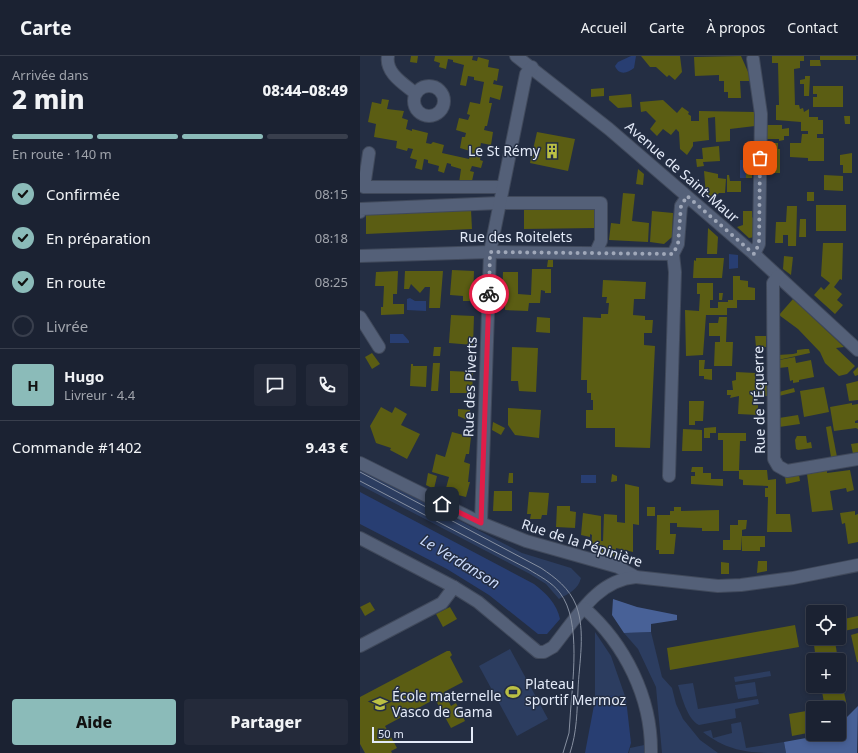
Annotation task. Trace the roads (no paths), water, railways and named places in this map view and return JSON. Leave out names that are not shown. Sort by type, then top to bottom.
[{"type":"street","points":[[388,56],[388,67],[400,81],[415,93]]},
{"type":"street","points":[[753,59],[761,114],[759,244],[754,254]]},
{"type":"street","name":"Avenue de Saint-Maur","points":[[525,60],[609,129],[857,345]]},
{"type":"street","name":"Rue des Piverts","points":[[481,523],[490,252],[500,195],[526,74],[525,60]]},
{"type":"street","points":[[368,153],[364,187],[601,203],[601,241],[596,252]]},
{"type":"street","points":[[360,212],[360,209],[500,195]]},
{"type":"street","points":[[669,476],[675,272],[673,254],[678,244],[681,206],[687,196]]},
{"type":"street","name":"Rue des Roitelets","points":[[360,256],[490,252],[673,254]]},
{"type":"street","name":"Rue de l'Équerre","points":[[778,276],[773,284],[774,459],[778,466],[787,471],[858,459]]},
{"type":"street","points":[[360,317],[379,347]]},
{"type":"street","name":"Rue de la Pépinière","points":[[360,463],[481,523],[526,541],[618,567],[636,577],[718,586],[741,585],[793,578],[858,565]]},
{"type":"street","points":[[360,538],[454,587],[478,602],[538,652],[544,652],[553,647],[584,608],[598,592],[608,584],[636,577]]},
{"type":"street","points":[[360,646],[442,603],[454,587]]},
{"type":"street","points":[[584,608],[602,625],[627,658],[640,692],[651,740],[651,753]]},
{"type":"water","points":[[631,56],[636,56],[634,68],[624,73],[619,71],[615,66],[618,62]]},
{"type":"water","points":[[740,160],[746,160],[746,178],[740,178]]},
{"type":"water","points":[[729,254],[738,255],[738,268],[729,269]]},
{"type":"water","points":[[410,298],[415,301],[426,301],[426,311],[407,310],[407,299]]},
{"type":"water","points":[[390,334],[403,334],[409,343],[390,343]]},
{"type":"water","points":[[581,475],[596,475],[596,483],[581,483]]},
{"type":"water","name":"Le Verdanson","points":[[360,492],[534,584],[550,599],[559,614],[560,619],[547,634],[538,634],[489,595],[447,569],[360,524]]},
{"type":"water","points":[[614,695],[626,699],[631,743],[628,753],[585,753],[595,700]]},
{"type":"tram line","points":[[360,472],[541,568],[557,580],[570,593],[576,605],[581,625],[576,722],[570,753]]},
{"type":"tram line","points":[[360,481],[528,569],[549,582],[560,593],[567,605],[571,620],[574,653],[569,733],[563,753]]},
{"type":"place","name":"Le St Rémy","points":[[552,151]]},
{"type":"place","name":"Plateau sportif Mermoz","points":[[513,692]]},
{"type":"place","name":"École maternelle Vasco de Gama","points":[[380,704]]}]
